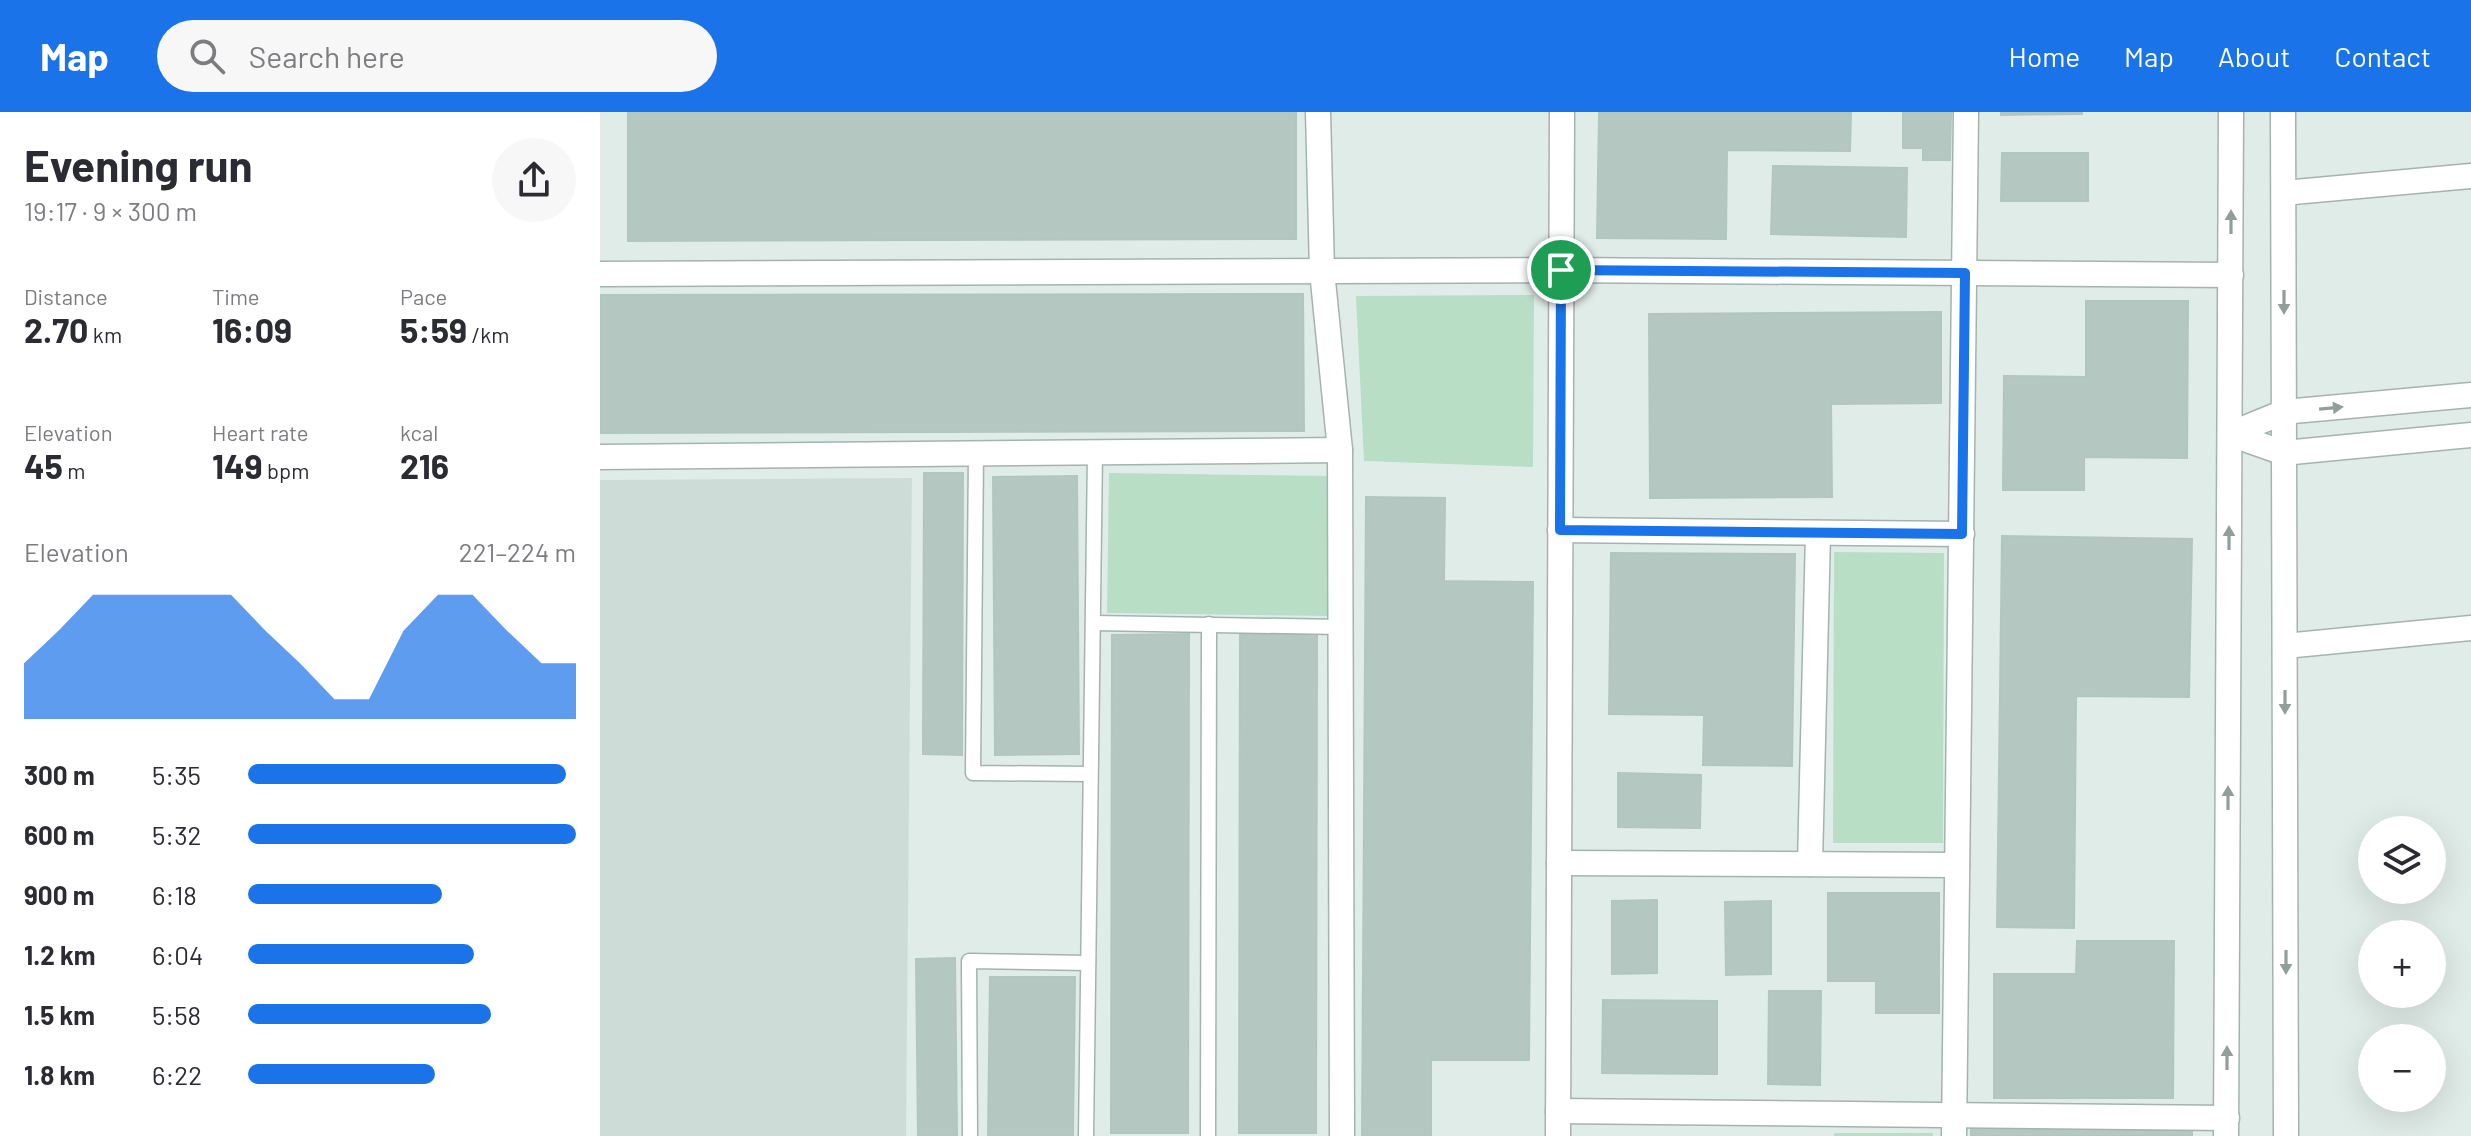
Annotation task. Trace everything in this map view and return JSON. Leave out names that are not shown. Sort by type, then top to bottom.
[{"type":"street","points":[[1318,112],[1322,271],[1340,450],[1342,1136]]},
{"type":"street","points":[[1558,1136],[1562,112]]},
{"type":"street","points":[[1954,1126],[1966,112]]},
{"type":"street","points":[[1558,1111],[1812,1125],[2226,1127],[2231,112]]},
{"type":"street","points":[[2283,112],[2286,1136]]},
{"type":"street","points":[[2284,193],[2471,176]]},
{"type":"street","points":[[600,274],[1561,270],[2231,275]]},
{"type":"street","points":[[2230,434],[2284,412],[2471,395]]},
{"type":"street","points":[[2230,434],[2284,453],[2471,435]]},
{"type":"street","points":[[600,457],[1340,450]]},
{"type":"street","points":[[1560,530],[1962,534]]},
{"type":"street","points":[[1810,864],[1818,533]]},
{"type":"street","points":[[2285,646],[2471,628]]},
{"type":"street","points":[[1559,863],[1957,865]]},
{"type":"lane","points":[[1086,1136],[1095,452]]},
{"type":"lane","points":[[976,453],[973,773],[1090,774]]},
{"type":"lane","points":[[1093,623],[1341,627]]},
{"type":"lane","points":[[1208,1136],[1209,624]]},
{"type":"lane","points":[[970,1136],[969,961],[1088,963]]},
{"type":"shaded area","points":[[912,478],[906,1136],[600,1136],[600,480]]},
{"type":"green space","points":[[1534,295],[1533,467],[1364,461],[1356,296]]},
{"type":"green space","points":[[1109,473],[1332,476],[1330,616],[1107,613]]},
{"type":"green space","points":[[1834,552],[1944,553],[1943,843],[1833,843]]},
{"type":"green space","points":[[1834,1133],[1933,1133],[1933,1136],[1834,1136]]},
{"type":"building","points":[[628,112],[1296,112],[1296,239],[628,241]]},
{"type":"building","points":[[1599,112],[1851,112],[1850,151],[1727,150],[1726,239],[1597,238]]},
{"type":"building","points":[[1903,112],[1951,112],[1950,160],[1923,160],[1923,148],[1903,148]]},
{"type":"building","points":[[2001,112],[2082,112],[2082,114],[2001,115]]},
{"type":"building","points":[[2002,153],[2088,153],[2088,201],[2001,201]]},
{"type":"building","points":[[1773,166],[1907,168],[1906,237],[1771,234]]},
{"type":"building","points":[[1303,294],[1304,431],[600,433],[600,295]]},
{"type":"building","points":[[2086,301],[2188,301],[2187,458],[2084,457],[2084,490],[2003,490],[2004,376],[2086,377]]},
{"type":"building","points":[[1941,312],[1941,403],[1831,404],[1832,497],[1650,498],[1649,314]]},
{"type":"building","points":[[924,473],[963,473],[962,755],[923,754]]},
{"type":"building","points":[[1077,476],[1079,754],[995,755],[993,477]]},
{"type":"building","points":[[1366,497],[1445,498],[1444,581],[1533,582],[1529,1060],[1431,1060],[1431,1136],[1362,1136]]},
{"type":"building","points":[[2002,536],[2192,539],[2189,697],[2076,696],[2074,928],[1997,927]]},
{"type":"building","points":[[1611,553],[1795,554],[1792,766],[1703,765],[1704,715],[1609,714]]},
{"type":"building","points":[[1189,634],[1188,1133],[1111,1133],[1112,635]]},
{"type":"building","points":[[1240,634],[1317,634],[1316,1133],[1239,1133]]},
{"type":"building","points":[[1618,773],[1701,775],[1700,828],[1618,827]]},
{"type":"building","points":[[1828,893],[1939,893],[1939,1013],[1876,1013],[1876,981],[1828,981]]},
{"type":"building","points":[[1657,900],[1657,973],[1612,974],[1612,901]]},
{"type":"building","points":[[1771,901],[1771,974],[1726,975],[1725,902]]},
{"type":"building","points":[[2077,941],[2174,941],[2173,1098],[1994,1098],[1994,974],[2076,974]]},
{"type":"building","points":[[955,958],[957,1136],[918,1136],[916,959]]},
{"type":"building","points":[[990,977],[1075,977],[1073,1136],[988,1136]]},
{"type":"building","points":[[1769,991],[1821,991],[1820,1085],[1768,1084]]},
{"type":"building","points":[[1603,1000],[1717,1001],[1717,1074],[1602,1073]]},
{"type":"building","points":[[1971,1125],[2192,1126],[2192,1136],[1971,1136]]},
{"type":"route","points":[[1561,270],[1965,273],[1962,534],[1560,530],[1561,270]]}]
